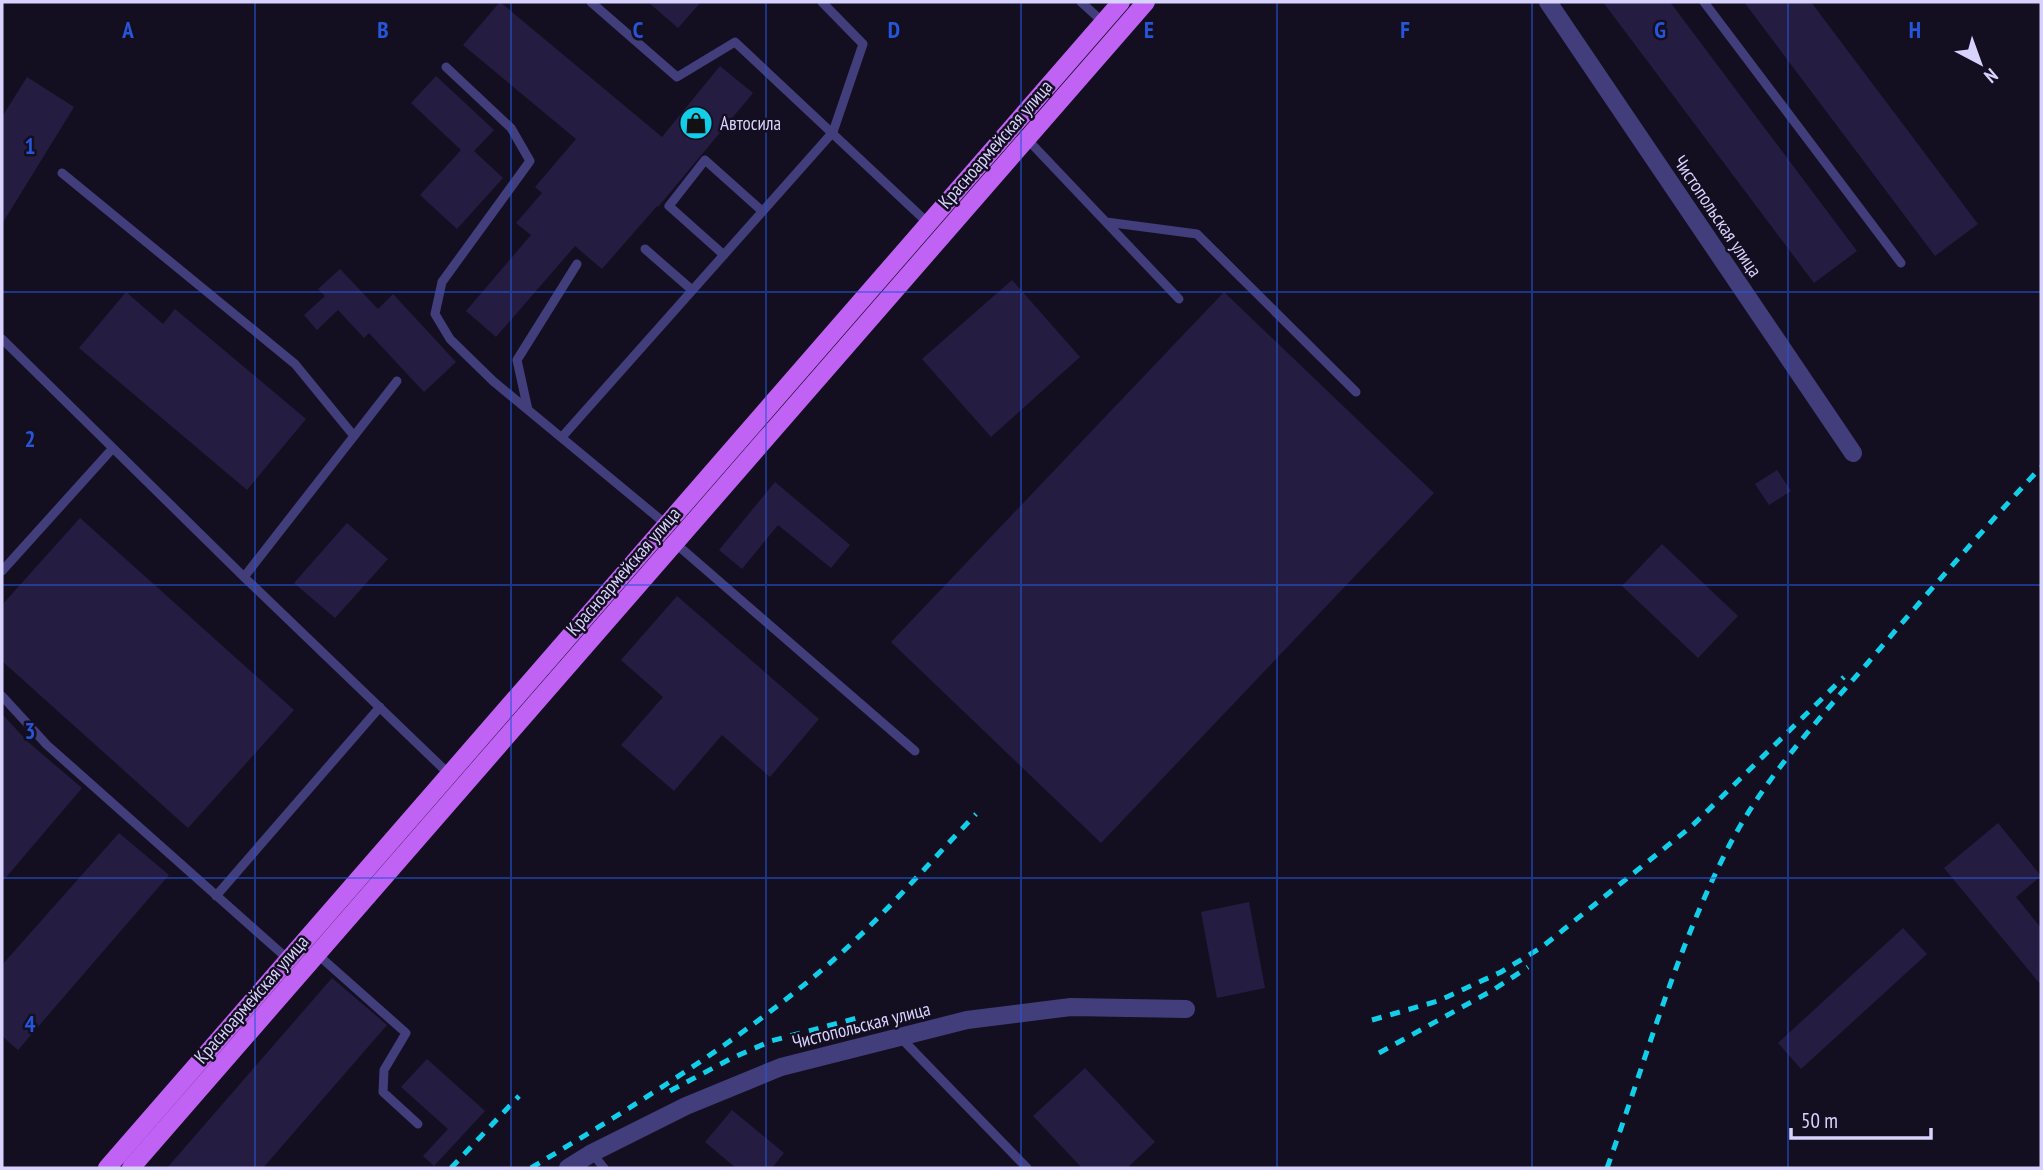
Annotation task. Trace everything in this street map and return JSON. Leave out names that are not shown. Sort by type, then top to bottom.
[{"type":"main road","name":"Красноармейская улица","points":[[107,1168],[1121,2]]},
{"type":"main road","name":"Красноармейская улица","points":[[131,1168],[1146,2]]},
{"type":"street","name":"Чистопольская улица","points":[[1548,2],[1853,453]]},
{"type":"street","name":"Чистопольская улица","points":[[568,1168],[592,1153],[686,1106],[781,1067],[967,1020],[1070,1007],[1186,1009]]},
{"type":"lane","points":[[591,2],[677,77],[735,42],[928,223]]},
{"type":"lane","points":[[562,436],[832,132],[863,44],[822,2]]},
{"type":"lane","points":[[1081,2],[1103,22]]},
{"type":"lane","points":[[1704,2],[1901,264]]},
{"type":"lane","points":[[446,67],[511,128],[530,161],[442,282],[435,314],[450,339],[493,381],[667,525]]},
{"type":"lane","points":[[1027,139],[1179,299]]},
{"type":"lane","points":[[724,255],[669,206],[705,160],[762,211]]},
{"type":"lane","points":[[62,173],[295,364],[354,436]]},
{"type":"lane","points":[[1106,222],[1197,234],[1356,392]]},
{"type":"lane","points":[[645,249],[692,290]]},
{"type":"lane","points":[[528,410],[517,360],[577,264]]},
{"type":"lane","points":[[2,338],[244,577],[463,787]]},
{"type":"lane","points":[[244,577],[397,381]]},
{"type":"lane","points":[[2,571],[113,448]]},
{"type":"lane","points":[[675,543],[915,751]]},
{"type":"lane","points":[[2,696],[47,745],[289,960]]},
{"type":"lane","points":[[216,896],[380,707]]},
{"type":"lane","points":[[317,954],[406,1033],[384,1070],[383,1092],[418,1124]]},
{"type":"lane","points":[[900,1037],[1027,1168]]},
{"type":"lane","points":[[592,1153],[604,1168]]},
{"type":"building","points":[[500,2],[662,137],[720,66],[753,93],[658,207],[602,269],[575,246],[496,337],[466,311],[531,235],[516,223],[542,193],[535,187],[576,139],[463,45]]},
{"type":"building","points":[[648,2],[701,2],[678,28]]},
{"type":"building","points":[[1603,2],[1670,2],[1857,251],[1814,283]]},
{"type":"building","points":[[1744,2],[1811,2],[1978,224],[1935,256]]},
{"type":"building","points":[[436,76],[494,130],[474,151],[503,178],[457,229],[420,195],[461,150],[411,103]]},
{"type":"building","points":[[27,77],[74,107],[2,224],[2,117]]},
{"type":"building","points":[[340,269],[378,309],[393,294],[456,362],[424,392],[369,333],[364,338],[338,310],[317,330],[304,315],[325,296],[318,289]]},
{"type":"building","points":[[1012,280],[1080,357],[991,437],[922,359]]},
{"type":"building","points":[[126,292],[163,324],[175,309],[306,419],[247,490],[79,348]]},
{"type":"building","points":[[1224,292],[1434,493],[1101,843],[891,642]]},
{"type":"building","points":[[1777,470],[1791,491],[1769,505],[1755,484]]},
{"type":"building","points":[[775,482],[850,545],[831,568],[778,525],[742,569],[719,550]]},
{"type":"building","points":[[80,518],[294,710],[188,828],[2,661],[2,605]]},
{"type":"building","points":[[347,523],[388,559],[335,618],[294,583]]},
{"type":"building","points":[[1662,544],[1738,616],[1698,658],[1622,586]]},
{"type":"building","points":[[677,596],[819,719],[770,777],[722,735],[674,791],[621,745],[663,697],[621,660]]},
{"type":"building","points":[[2,714],[28,742],[82,788],[2,882]]},
{"type":"building","points":[[1998,823],[2041,876],[2016,897],[2041,928],[2041,985],[1944,868]]},
{"type":"building","points":[[119,833],[169,875],[18,1050],[2,1036],[2,965]]},
{"type":"building","points":[[1249,902],[1265,988],[1217,998],[1201,912]]},
{"type":"building","points":[[1903,928],[1927,954],[1801,1069],[1778,1043]]},
{"type":"building","points":[[332,978],[387,1025],[263,1168],[167,1168]]},
{"type":"building","points":[[427,1059],[485,1111],[434,1166],[423,1156],[448,1129],[401,1087]]},
{"type":"building","points":[[1085,1068],[1155,1142],[1127,1168],[1082,1168],[1033,1116]]},
{"type":"building","points":[[732,1110],[784,1153],[772,1168],[736,1168],[705,1142]]},
{"type":"railway","points":[[1607,1168],[1677,965],[1710,885],[1743,821],[1758,797],[1810,730],[1952,565],[2041,467]]},
{"type":"railway","points":[[1372,1020],[1438,1001],[1501,972],[1542,947],[1692,826],[1844,677]]},
{"type":"railway","points":[[531,1168],[685,1072],[795,992],[868,928],[976,814]]},
{"type":"railway","points":[[1379,1053],[1493,990],[1528,967]]},
{"type":"railway","points":[[670,1091],[771,1041],[861,1017]]},
{"type":"railway","points":[[451,1168],[519,1096]]},
{"type":"place","name":"Автосила","points":[[696,123]]}]
